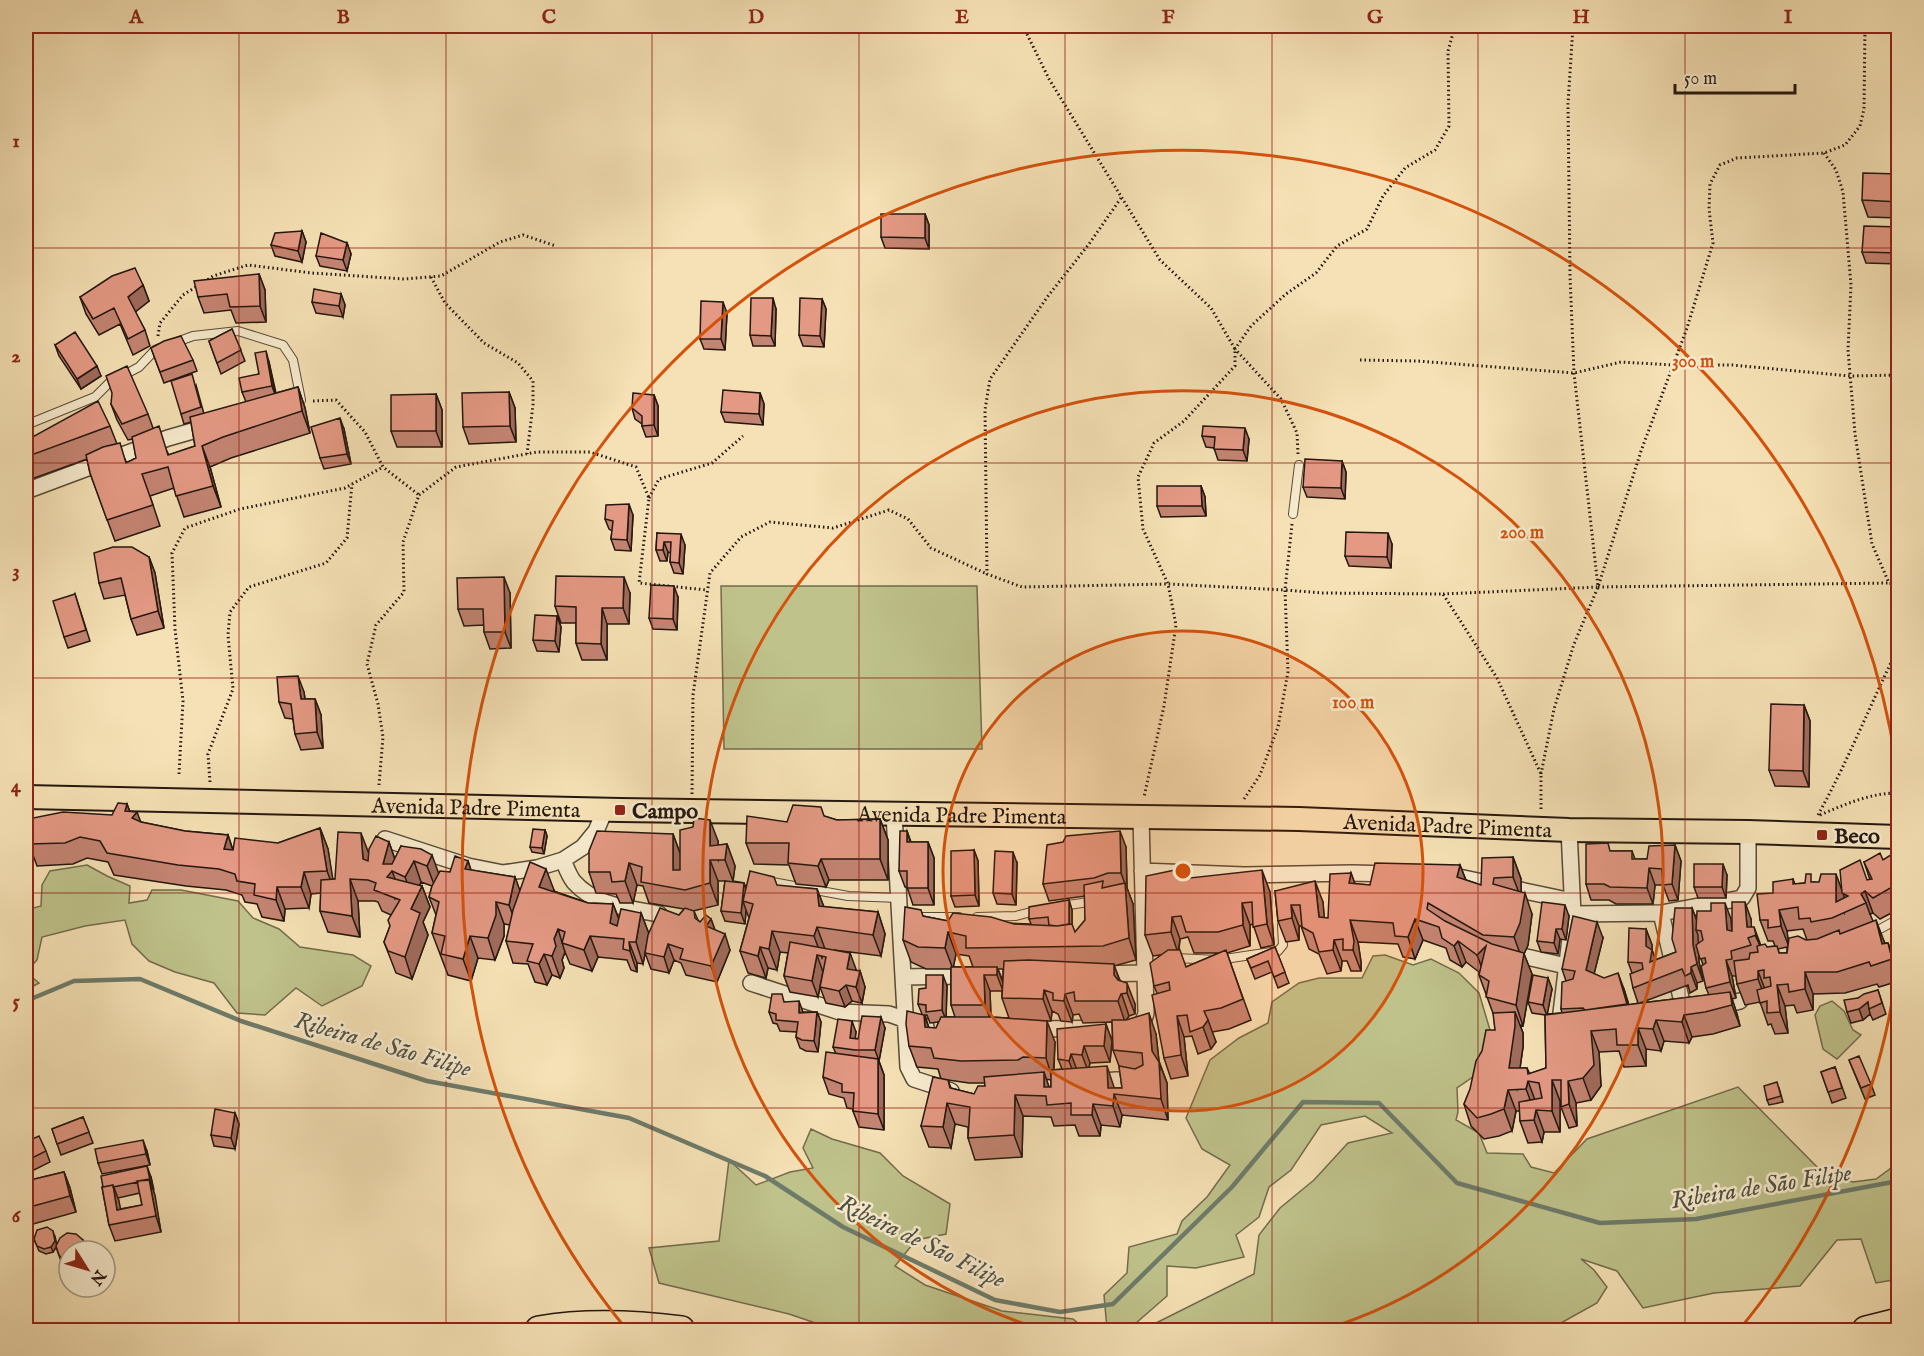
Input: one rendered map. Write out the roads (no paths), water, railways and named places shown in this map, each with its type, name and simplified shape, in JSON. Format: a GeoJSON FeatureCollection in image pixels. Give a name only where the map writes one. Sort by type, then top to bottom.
{"type":"FeatureCollection","features":[{"type":"Feature","properties":{"kind":"highway"},"geometry":{"type":"LineString","coordinates":[[1866,1330],[1899,1322]]}},
{"type":"Feature","properties":{"kind":"highway"},"geometry":{"type":"LineString","coordinates":[[538,1330],[613,1325],[681,1330]]}},
{"type":"Feature","properties":{"kind":"main road","name":"Avenida Padre Pimenta"},"geometry":{"type":"LineString","coordinates":[[26,797],[605,810],[1231,818],[1569,830],[1899,837]]}},
{"type":"Feature","properties":{"kind":"street"},"geometry":{"type":"LineString","coordinates":[[26,491],[168,438],[223,422]]}},
{"type":"Feature","properties":{"kind":"street"},"geometry":{"type":"LineString","coordinates":[[385,839],[468,866],[503,873],[563,861],[584,847],[596,831],[605,810]]}},
{"type":"Feature","properties":{"kind":"street"},"geometry":{"type":"LineString","coordinates":[[894,814],[908,1067],[914,1078],[952,1092],[969,1094]]}},
{"type":"Feature","properties":{"kind":"street"},"geometry":{"type":"LineString","coordinates":[[1016,1029],[1132,1028],[1138,1027],[1145,1020],[1149,967],[1137,893],[1142,871],[1141,817]]}},
{"type":"Feature","properties":{"kind":"street"},"geometry":{"type":"LineString","coordinates":[[1569,830],[1573,907],[1560,1021],[1564,1027],[1587,1024]]}},
{"type":"Feature","properties":{"kind":"street"},"geometry":{"type":"LineString","coordinates":[[1432,875],[1454,876],[1573,907],[1661,913],[1742,898],[1748,888],[1748,832]]}},
{"type":"Feature","properties":{"kind":"street"},"geometry":{"type":"LineString","coordinates":[[563,861],[573,881],[590,896],[613,905],[659,914]]}},
{"type":"Feature","properties":{"kind":"street"},"geometry":{"type":"LineString","coordinates":[[1142,871],[1244,875],[1281,880],[1352,873],[1409,875]]}},
{"type":"Feature","properties":{"kind":"street"},"geometry":{"type":"LineString","coordinates":[[1653,1016],[1676,1013],[1681,1008],[1682,1002],[1661,913]]}},
{"type":"Feature","properties":{"kind":"street"},"geometry":{"type":"LineString","coordinates":[[1490,951],[1512,953],[1566,966]]}},
{"type":"Feature","properties":{"kind":"street"},"geometry":{"type":"LineString","coordinates":[[1087,974],[1149,967]]}},
{"type":"Feature","properties":{"kind":"street"},"geometry":{"type":"LineString","coordinates":[[903,977],[1041,975]]}},
{"type":"Feature","properties":{"kind":"street"},"geometry":{"type":"LineString","coordinates":[[751,983],[840,1012],[889,1014],[935,1030],[946,1030]]}},
{"type":"Feature","properties":{"kind":"street"},"geometry":{"type":"LineString","coordinates":[[1681,1008],[1710,1008],[1740,1001]]}},
{"type":"Feature","properties":{"kind":"street"},"geometry":{"type":"LineString","coordinates":[[1013,1090],[1116,1080],[1144,1081]]}},
{"type":"Feature","properties":{"kind":"lane"},"geometry":{"type":"LineString","coordinates":[[26,425],[95,397],[109,383],[139,367],[155,350],[193,336],[238,331],[283,345],[293,360],[301,402]]}},
{"type":"Feature","properties":{"kind":"lane"},"geometry":{"type":"LineString","coordinates":[[1293,514],[1299,465]]}},
{"type":"Feature","properties":{"kind":"lane"},"geometry":{"type":"LineString","coordinates":[[760,880],[848,896],[899,898]]}},
{"type":"Feature","properties":{"kind":"lane"},"geometry":{"type":"LineString","coordinates":[[1057,907],[1100,900]]}},
{"type":"Feature","properties":{"kind":"lane"},"geometry":{"type":"LineString","coordinates":[[900,917],[1016,916],[1046,909]]}},
{"type":"Feature","properties":{"kind":"lane"},"geometry":{"type":"LineString","coordinates":[[1016,916],[1017,926]]}},
{"type":"Feature","properties":{"kind":"lane"},"geometry":{"type":"LineString","coordinates":[[1859,939],[1899,919]]}},
{"type":"Feature","properties":{"kind":"lane"},"geometry":{"type":"LineString","coordinates":[[1167,960],[1179,958],[1218,960],[1278,951],[1283,945],[1282,921]]}},
{"type":"Feature","properties":{"kind":"waterway","name":"Ribeira de São Filipe"},"geometry":{"type":"LineString","coordinates":[[26,1001],[74,981],[140,979],[241,1021],[427,1081],[629,1118],[765,1176],[843,1227],[995,1300],[1060,1312],[1113,1304],[1232,1187],[1303,1102],[1379,1103],[1457,1183],[1600,1223],[1696,1219],[1898,1181]]}},
{"type":"Feature","properties":{"kind":"place","name":"Campo"},"geometry":{"type":"Point","coordinates":[620,810]}},
{"type":"Feature","properties":{"kind":"place","name":"Beco"},"geometry":{"type":"Point","coordinates":[1822,835]}}]}
